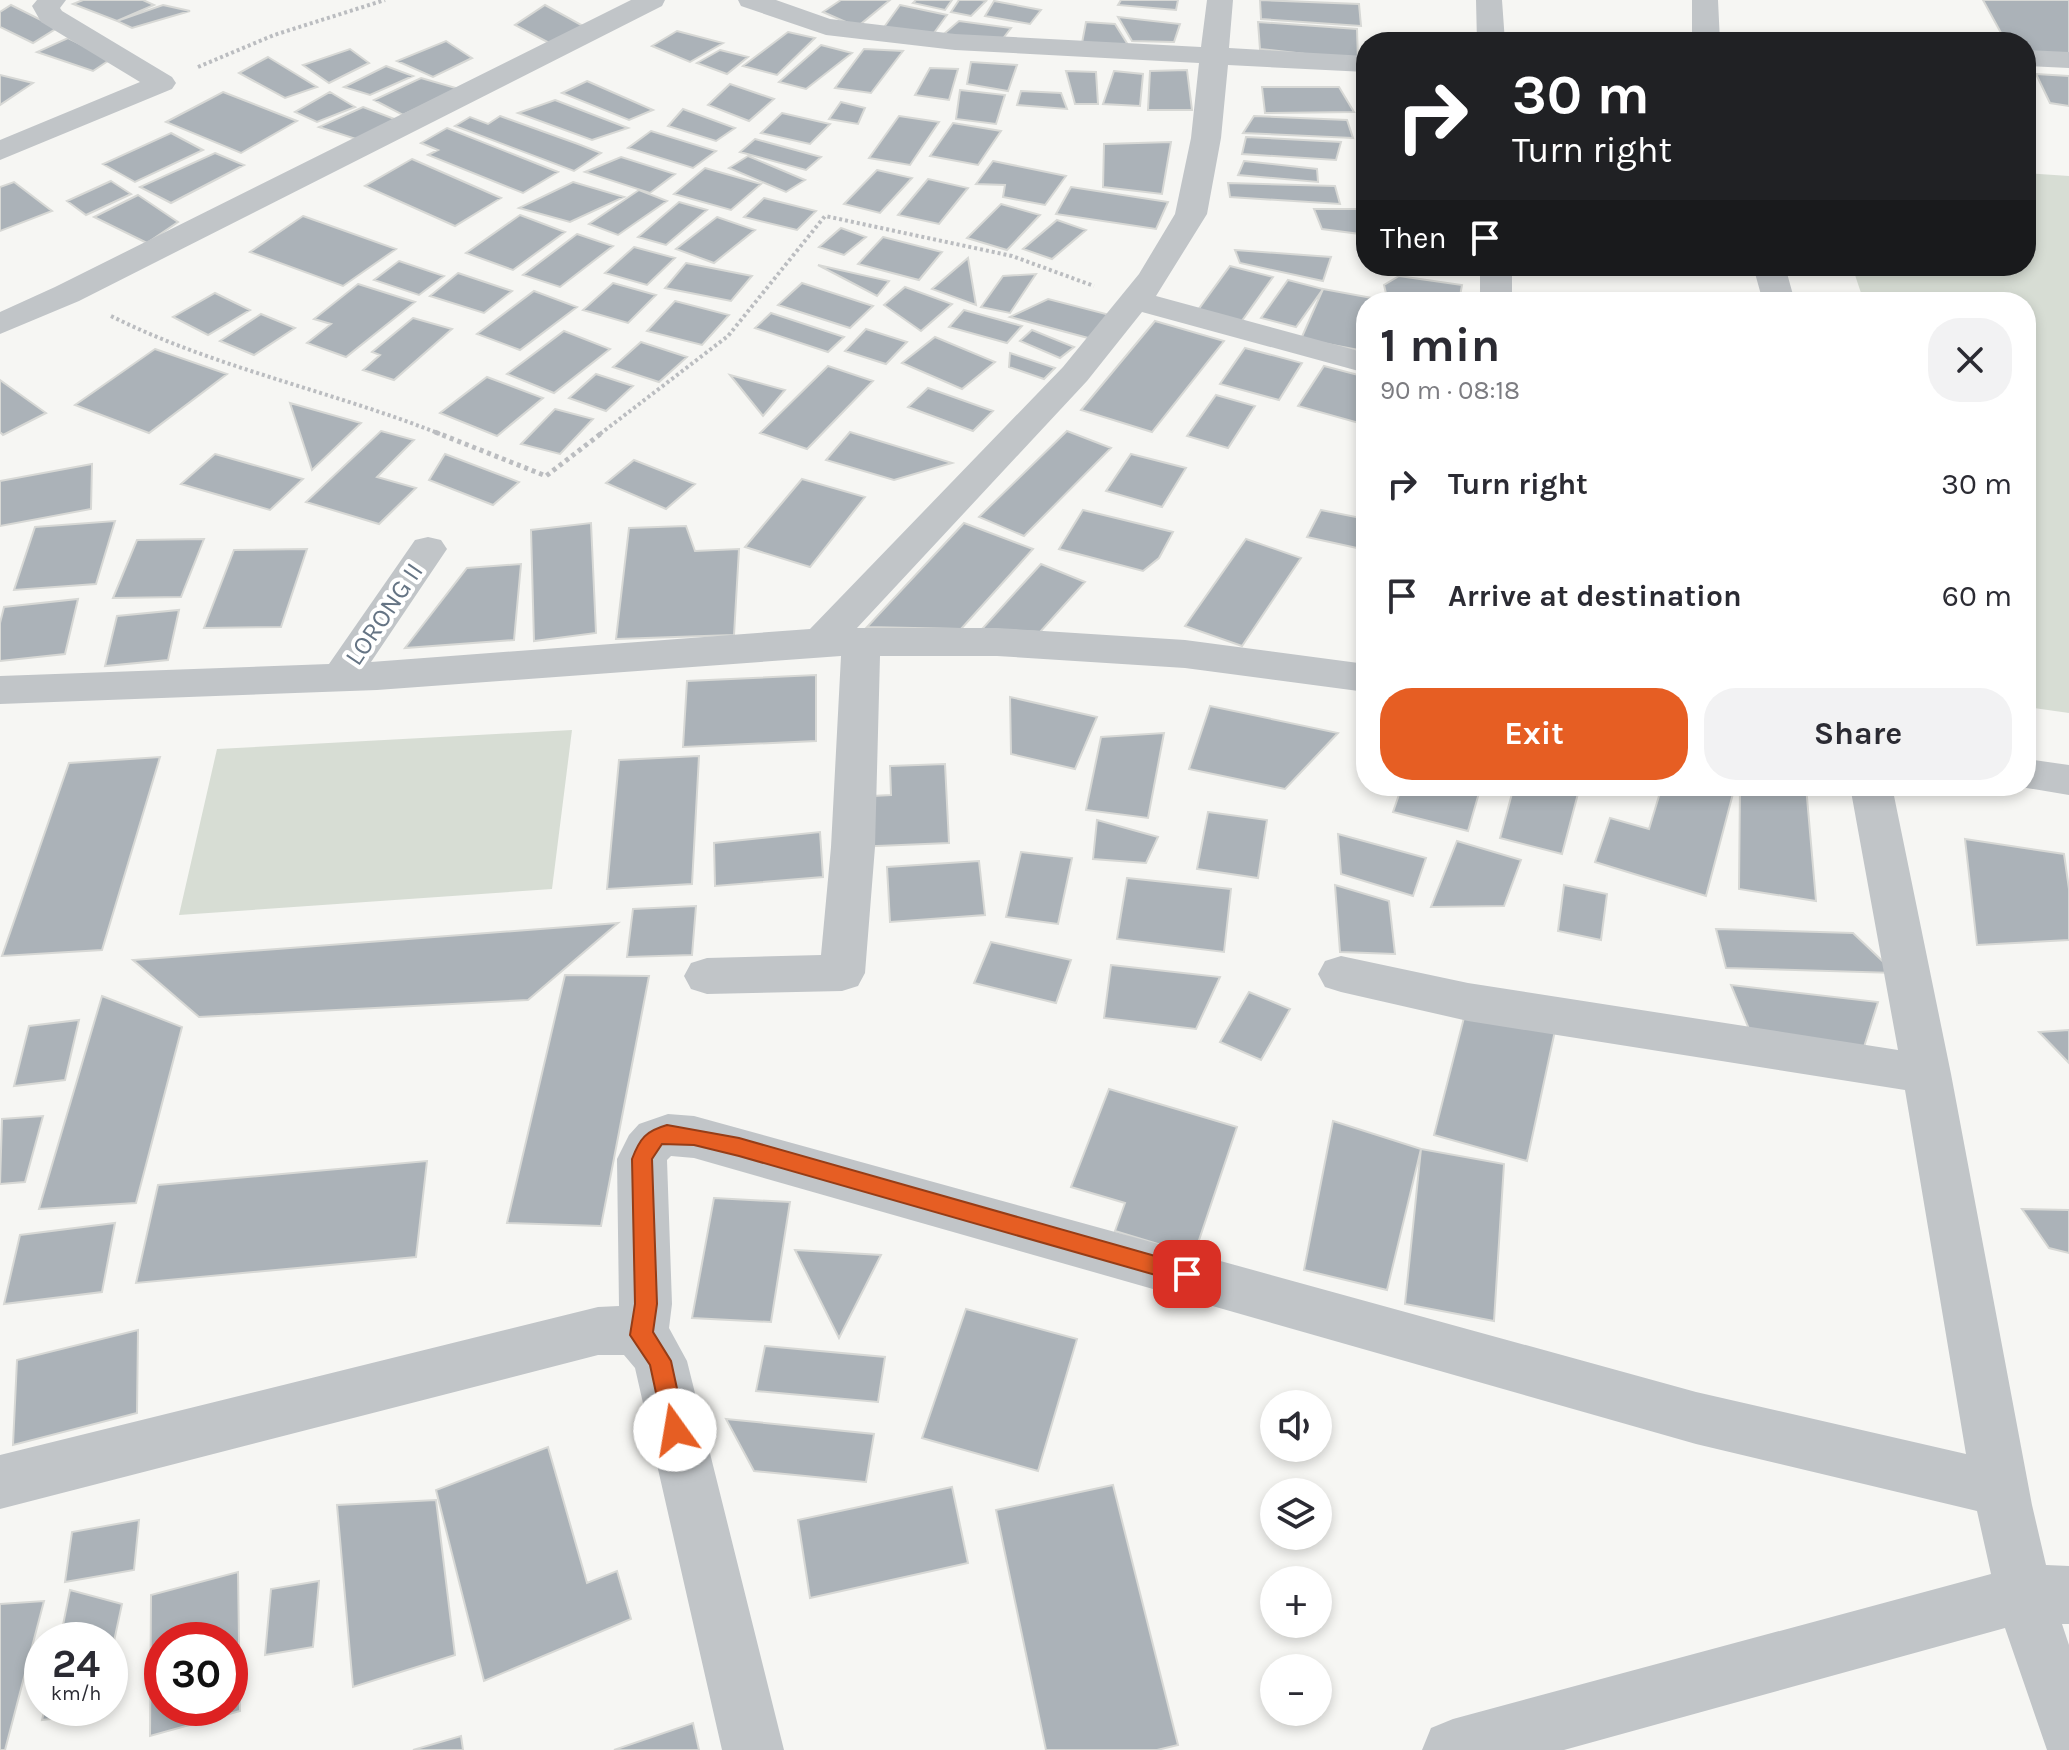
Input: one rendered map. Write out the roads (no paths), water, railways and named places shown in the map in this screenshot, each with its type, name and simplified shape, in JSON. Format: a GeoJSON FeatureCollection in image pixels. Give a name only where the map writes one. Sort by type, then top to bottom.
{"type":"FeatureCollection","features":[{"type":"Feature","properties":{"kind":"street"},"geometry":{"type":"LineString","coordinates":[[0,151],[162,83],[51,16],[46,6],[53,0]]}},
{"type":"Feature","properties":{"kind":"street"},"geometry":{"type":"LineString","coordinates":[[0,324],[67,294],[652,0]]}},
{"type":"Feature","properties":{"kind":"street"},"geometry":{"type":"LineString","coordinates":[[751,0],[845,31],[969,43],[1356,63]]}},
{"type":"Feature","properties":{"kind":"street"},"geometry":{"type":"LineString","coordinates":[[707,976],[842,973],[853,847],[841,642],[1075,374],[1153,278],[1191,214],[1206,138],[1220,0]]}},
{"type":"Feature","properties":{"kind":"street"},"geometry":{"type":"LineString","coordinates":[[1489,0],[1491,32]]}},
{"type":"Feature","properties":{"kind":"street"},"geometry":{"type":"LineString","coordinates":[[1705,0],[1706,32]]}},
{"type":"Feature","properties":{"kind":"street"},"geometry":{"type":"LineString","coordinates":[[2036,58],[2069,60]]}},
{"type":"Feature","properties":{"kind":"street"},"geometry":{"type":"LineString","coordinates":[[1134,300],[1356,360]]}},
{"type":"Feature","properties":{"kind":"street","name":"LORONG II"},"geometry":{"type":"LineString","coordinates":[[340,678],[428,549]]}},
{"type":"Feature","properties":{"kind":"street"},"geometry":{"type":"LineString","coordinates":[[0,690],[340,678],[841,642],[997,642],[1185,654],[1356,677]]}},
{"type":"Feature","properties":{"kind":"street"},"geometry":{"type":"LineString","coordinates":[[2036,775],[2069,780]]}},
{"type":"Feature","properties":{"kind":"street"},"geometry":{"type":"LineString","coordinates":[[1873,796],[1927,1074],[2000,1489],[2046,1594],[2069,1731]]}},
{"type":"Feature","properties":{"kind":"street"},"geometry":{"type":"LineString","coordinates":[[1341,974],[1468,1002],[1927,1074]]}},
{"type":"Feature","properties":{"kind":"street"},"geometry":{"type":"LineString","coordinates":[[641,1335],[646,1304],[642,1159],[648,1144],[656,1137],[667,1134],[694,1137],[1696,1418],[2000,1489]]}},
{"type":"Feature","properties":{"kind":"street"},"geometry":{"type":"LineString","coordinates":[[0,1482],[598,1331],[626,1329],[641,1335],[660,1361],[753,1750]]}},
{"type":"Feature","properties":{"kind":"street"},"geometry":{"type":"LineString","coordinates":[[1453,1750],[2046,1594]]}}]}
